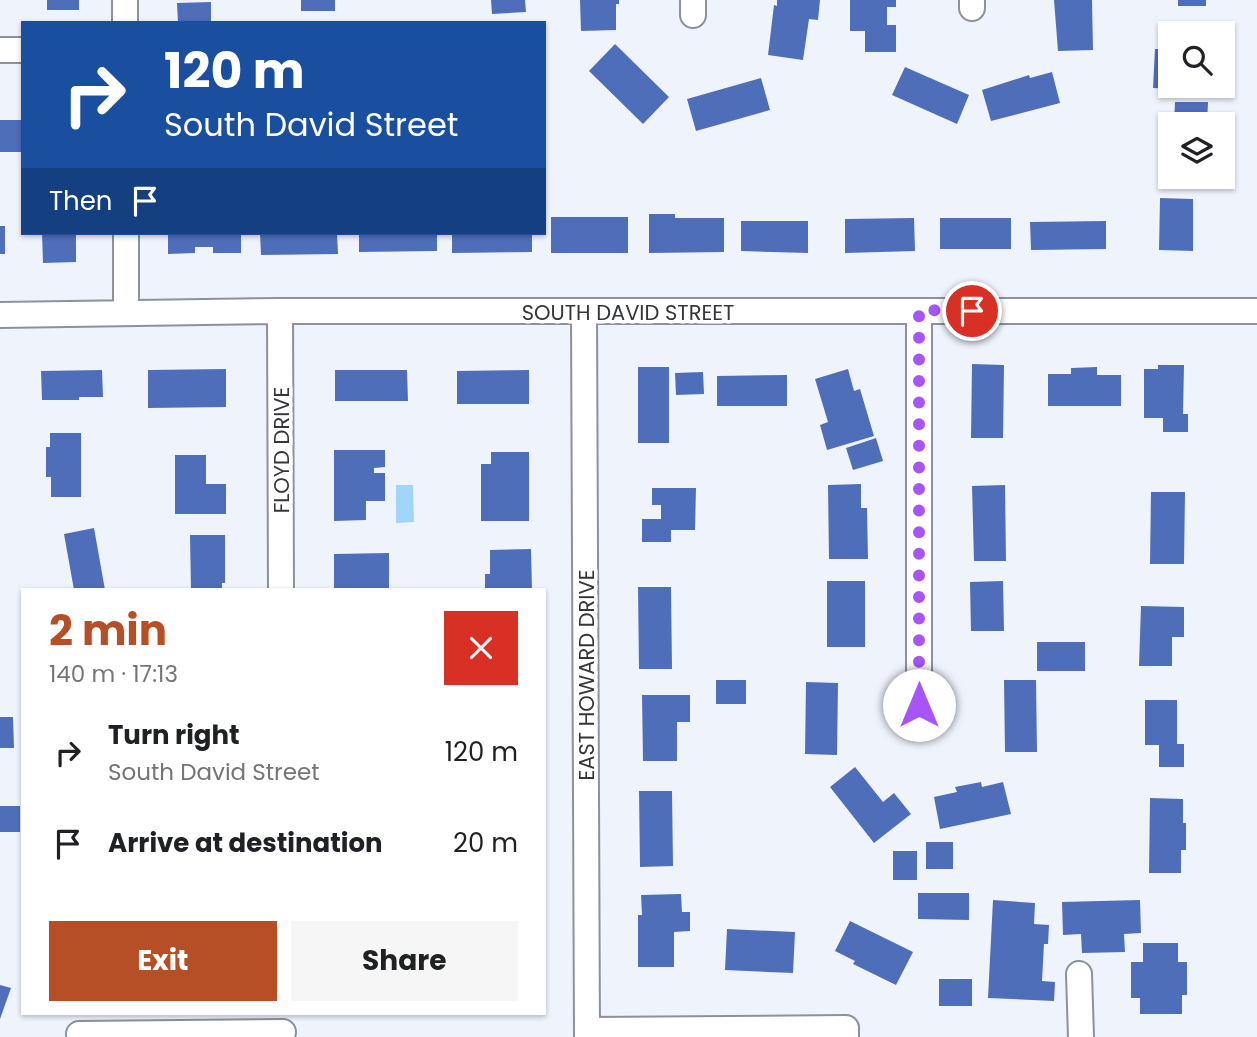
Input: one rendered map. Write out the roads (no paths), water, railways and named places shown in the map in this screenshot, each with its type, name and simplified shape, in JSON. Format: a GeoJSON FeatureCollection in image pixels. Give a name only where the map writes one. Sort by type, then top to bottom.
{"type":"FeatureCollection","features":[{"type":"Feature","properties":{"kind":"street"},"geometry":{"type":"LineString","coordinates":[[125,0],[125,21]]}},
{"type":"Feature","properties":{"kind":"street"},"geometry":{"type":"LineString","coordinates":[[0,50],[21,50]]}},
{"type":"Feature","properties":{"kind":"street"},"geometry":{"type":"LineString","coordinates":[[125,235],[126,312]]}},
{"type":"Feature","properties":{"kind":"street"},"geometry":{"type":"LineString","coordinates":[[919,310],[919,705]]}},
{"type":"Feature","properties":{"kind":"street","name":"SOUTH DAVID STREET"},"geometry":{"type":"LineString","coordinates":[[0,316],[280,311],[1257,311]]}},
{"type":"Feature","properties":{"kind":"street","name":"FLOYD DRIVE"},"geometry":{"type":"LineString","coordinates":[[280,311],[282,588]]}},
{"type":"Feature","properties":{"kind":"street","name":"EAST HOWARD DRIVE"},"geometry":{"type":"LineString","coordinates":[[584,312],[588,1033]]}},
{"type":"Feature","properties":{"kind":"street"},"geometry":{"type":"LineString","coordinates":[[1079,974],[1081,1037]]}},
{"type":"Feature","properties":{"kind":"street"},"geometry":{"type":"LineString","coordinates":[[79,1034],[283,1027]]}},
{"type":"Feature","properties":{"kind":"street"},"geometry":{"type":"LineString","coordinates":[[588,1033],[846,1033]]}},
{"type":"Feature","properties":{"kind":"water"},"geometry":{"type":"Polygon","coordinates":[[[396,485],[413,485],[414,522],[396,523],[396,485]]]}}]}
